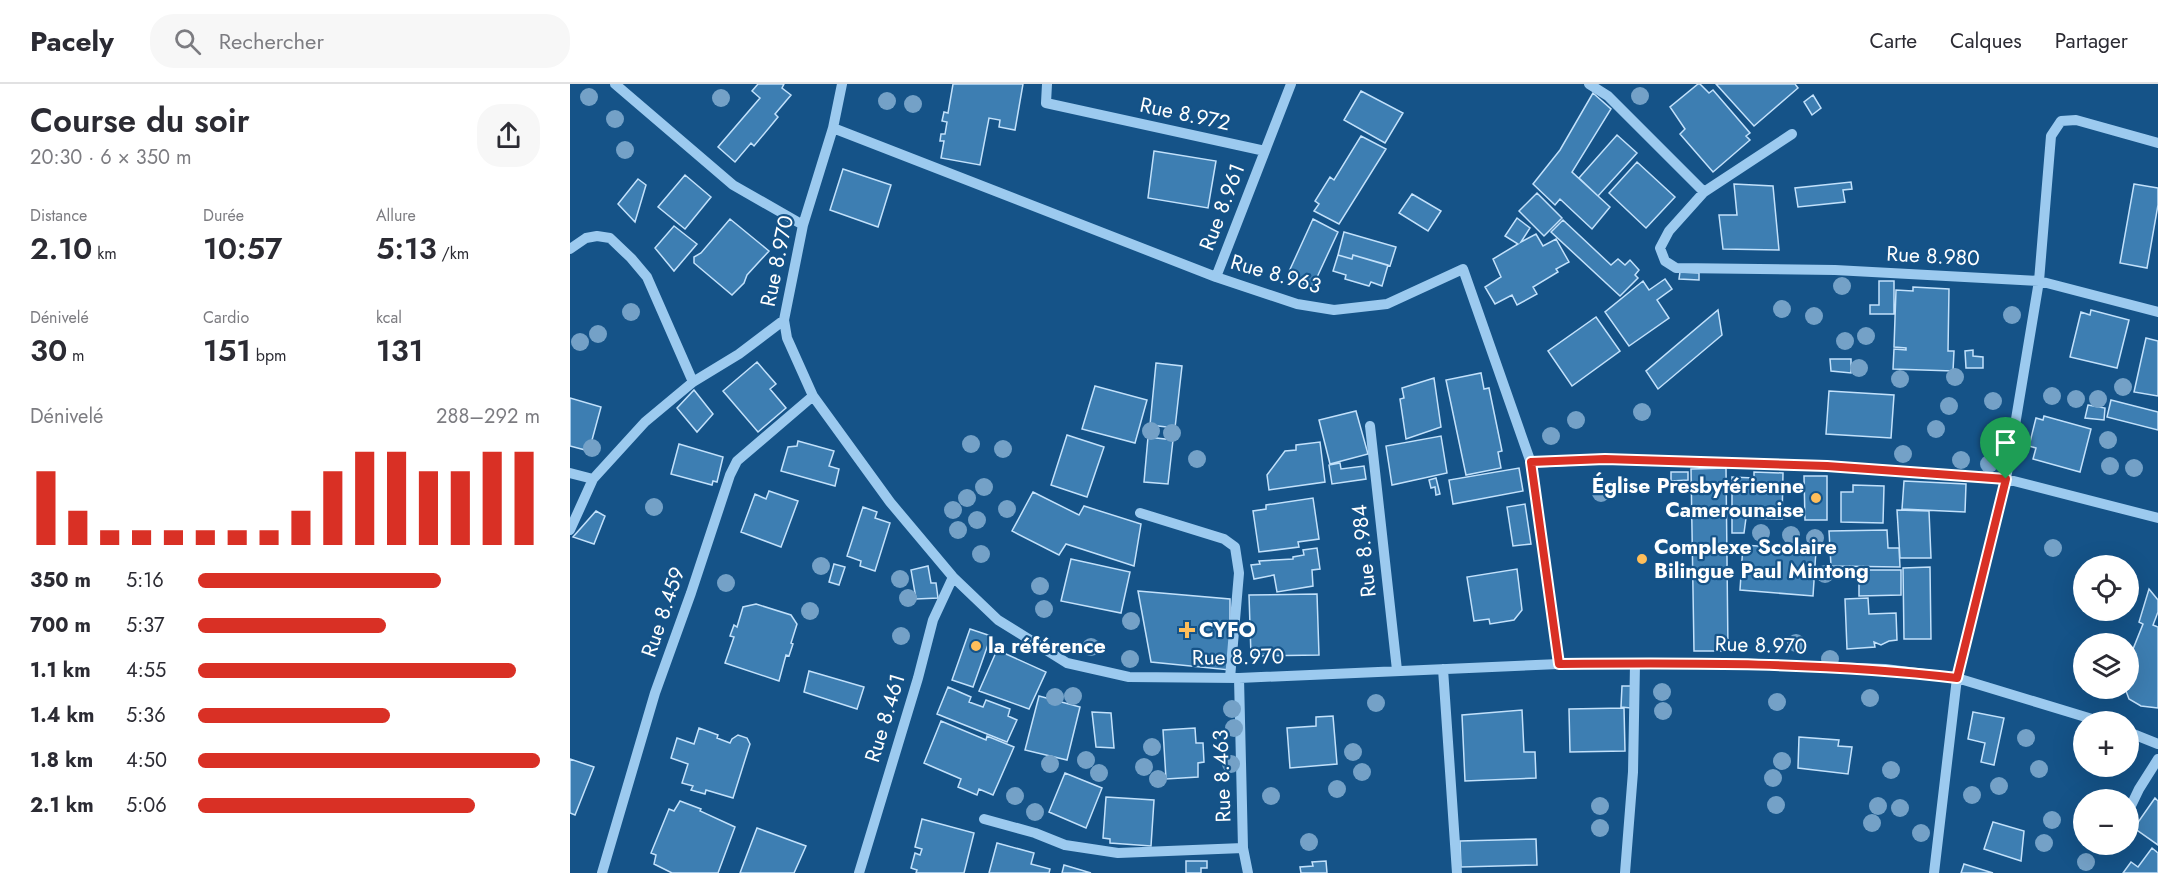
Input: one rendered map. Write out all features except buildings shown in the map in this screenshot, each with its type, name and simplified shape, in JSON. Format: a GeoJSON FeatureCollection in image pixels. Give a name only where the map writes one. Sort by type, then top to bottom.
{"type":"FeatureCollection","features":[{"type":"Feature","properties":{"kind":"street"},"geometry":{"type":"LineString","coordinates":[[615,84],[733,185],[803,225]]}},
{"type":"Feature","properties":{"kind":"street","name":"Rue 8.970"},"geometry":{"type":"LineString","coordinates":[[842,84],[833,128],[803,225],[784,320],[787,338],[813,396],[890,502],[953,577],[998,620],[1067,663],[1129,677],[1234,678],[1559,664],[1711,663],[1885,669],[1957,678],[2073,713]]}},
{"type":"Feature","properties":{"kind":"street","name":"Rue 8.972"},"geometry":{"type":"LineString","coordinates":[[1047,84],[1046,103],[1265,151]]}},
{"type":"Feature","properties":{"kind":"street","name":"Rue 8.961"},"geometry":{"type":"LineString","coordinates":[[1216,277],[1291,84]]}},
{"type":"Feature","properties":{"kind":"street"},"geometry":{"type":"LineString","coordinates":[[1589,84],[1608,96],[1704,192],[1792,134]]}},
{"type":"Feature","properties":{"kind":"street"},"geometry":{"type":"LineString","coordinates":[[1934,873],[1957,678],[2006,479],[2039,281],[2051,136],[2061,121],[2076,120],[2158,142]]}},
{"type":"Feature","properties":{"kind":"street","name":"Rue 8.963"},"geometry":{"type":"LineString","coordinates":[[833,128],[1216,277],[1297,304],[1334,310],[1387,304],[1463,269],[1531,462],[1559,664]]}},
{"type":"Feature","properties":{"kind":"street","name":"Rue 8.980"},"geometry":{"type":"LineString","coordinates":[[1704,192],[1670,231],[1660,248],[1665,261],[1676,268],[1835,270],[2039,281]]}},
{"type":"Feature","properties":{"kind":"street"},"geometry":{"type":"LineString","coordinates":[[570,249],[586,238],[597,236],[610,238],[631,258],[647,277],[693,382]]}},
{"type":"Feature","properties":{"kind":"street"},"geometry":{"type":"LineString","coordinates":[[2039,281],[2158,312]]}},
{"type":"Feature","properties":{"kind":"street"},"geometry":{"type":"LineString","coordinates":[[570,530],[593,479],[645,422],[693,382],[739,354],[784,320]]}},
{"type":"Feature","properties":{"kind":"street","name":"Rue 8.459"},"geometry":{"type":"LineString","coordinates":[[602,873],[655,693],[730,475],[737,461],[813,396]]}},
{"type":"Feature","properties":{"kind":"street","name":"Rue 8.984"},"geometry":{"type":"LineString","coordinates":[[1370,426],[1397,670]]}},
{"type":"Feature","properties":{"kind":"street"},"geometry":{"type":"LineString","coordinates":[[1531,462],[1605,459],[1815,465],[2006,479],[2158,518]]}},
{"type":"Feature","properties":{"kind":"street"},"geometry":{"type":"LineString","coordinates":[[570,472],[593,479]]}},
{"type":"Feature","properties":{"kind":"street","name":"Rue 8.463"},"geometry":{"type":"LineString","coordinates":[[1140,513],[1224,539],[1235,547],[1239,573],[1234,678],[1244,848],[1248,873]]}},
{"type":"Feature","properties":{"kind":"street","name":"Rue 8.461"},"geometry":{"type":"LineString","coordinates":[[859,873],[918,678],[933,620],[953,577]]}},
{"type":"Feature","properties":{"kind":"street"},"geometry":{"type":"LineString","coordinates":[[1625,873],[1633,772],[1635,664]]}},
{"type":"Feature","properties":{"kind":"street"},"geometry":{"type":"LineString","coordinates":[[1443,669],[1457,873]]}},
{"type":"Feature","properties":{"kind":"street"},"geometry":{"type":"LineString","coordinates":[[2139,736],[2158,744]]}},
{"type":"Feature","properties":{"kind":"street"},"geometry":{"type":"LineString","coordinates":[[2139,789],[2158,759]]}},
{"type":"Feature","properties":{"kind":"street"},"geometry":{"type":"LineString","coordinates":[[984,819],[1035,833],[1065,845],[1118,853],[1244,848]]}},
{"type":"Feature","properties":{"kind":"place","name":"Église Presbytérienne Camerounaise"},"geometry":{"type":"Point","coordinates":[1816,498]}},
{"type":"Feature","properties":{"kind":"place","name":"Complexe Scolaire Bilingue Paul Mintong"},"geometry":{"type":"Point","coordinates":[1642,559]}},
{"type":"Feature","properties":{"kind":"place","name":"CYFO"},"geometry":{"type":"Point","coordinates":[1187,630]}},
{"type":"Feature","properties":{"kind":"place","name":"la référence"},"geometry":{"type":"Point","coordinates":[976,646]}},
{"type":"Feature","properties":{"kind":"route"},"geometry":{"type":"LineString","coordinates":[[1605,459],[1827,466],[2006,479],[1957,678],[1885,669],[1711,663],[1559,664],[1531,462],[1605,459]]}}]}
